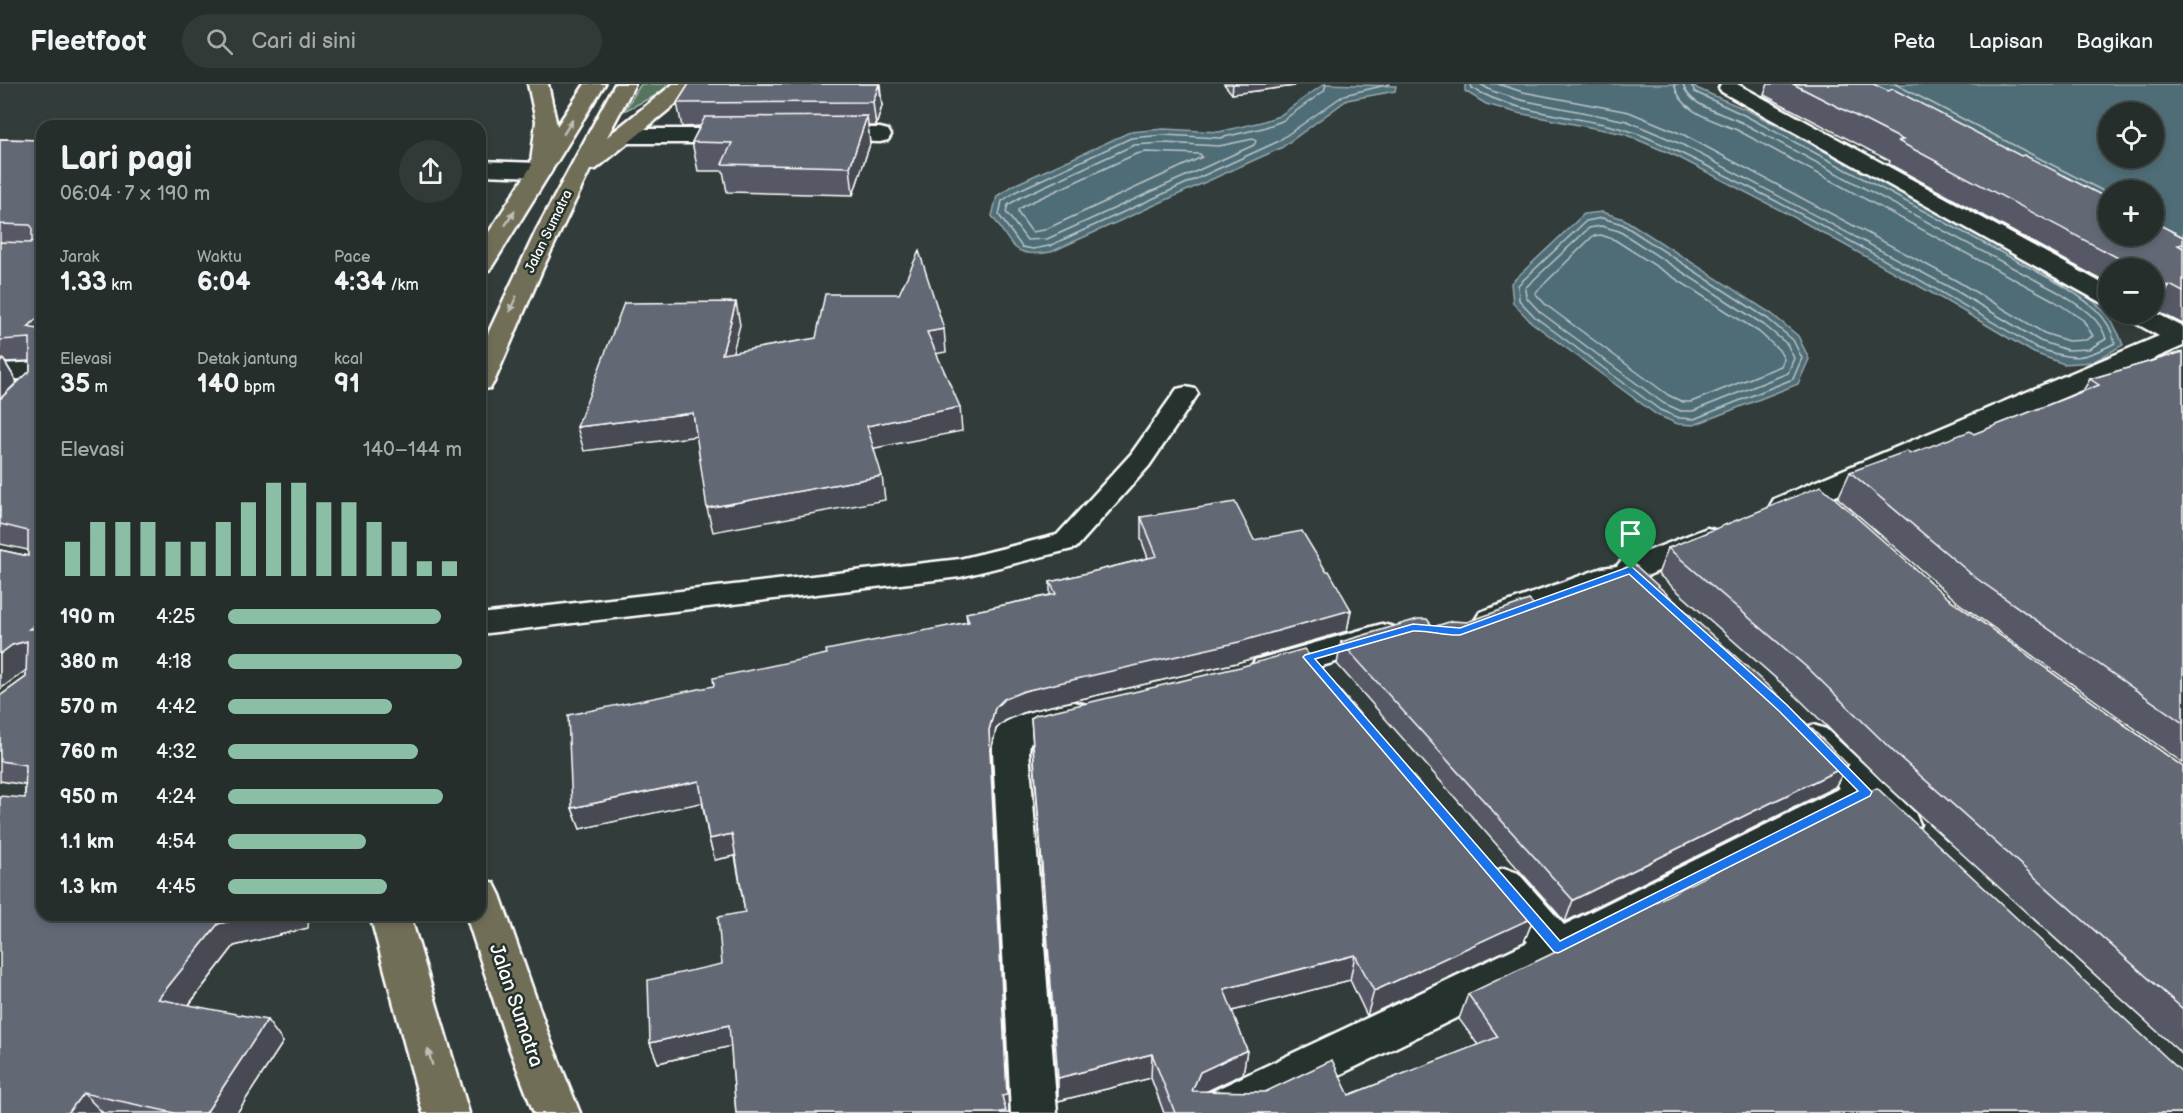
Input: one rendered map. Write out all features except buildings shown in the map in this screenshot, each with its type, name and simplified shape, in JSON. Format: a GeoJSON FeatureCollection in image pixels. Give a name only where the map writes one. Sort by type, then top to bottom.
{"type":"FeatureCollection","features":[{"type":"Feature","properties":{"kind":"highway"},"geometry":{"type":"LineString","coordinates":[[538,84],[547,121],[541,170]]}},
{"type":"Feature","properties":{"kind":"highway"},"geometry":{"type":"LineString","coordinates":[[486,256],[596,84]]}},
{"type":"Feature","properties":{"kind":"highway","name":"Jalan Sumatra"},"geometry":{"type":"LineString","coordinates":[[486,367],[511,307],[574,176],[625,84]]}},
{"type":"Feature","properties":{"kind":"highway"},"geometry":{"type":"LineString","coordinates":[[574,176],[682,87],[690,84]]}},
{"type":"Feature","properties":{"kind":"highway","name":"Jalan Sumatra"},"geometry":{"type":"LineString","coordinates":[[486,913],[528,1039],[557,1113]]}},
{"type":"Feature","properties":{"kind":"highway"},"geometry":{"type":"LineString","coordinates":[[392,921],[446,1113]]}},
{"type":"Feature","properties":{"kind":"street"},"geometry":{"type":"LineString","coordinates":[[1729,88],[2098,291]]}},
{"type":"Feature","properties":{"kind":"street"},"geometry":{"type":"LineString","coordinates":[[810,135],[880,135]]}},
{"type":"Feature","properties":{"kind":"street"},"geometry":{"type":"LineString","coordinates":[[622,136],[763,136]]}},
{"type":"Feature","properties":{"kind":"street"},"geometry":{"type":"LineString","coordinates":[[486,168],[541,170]]}},
{"type":"Feature","properties":{"kind":"street"},"geometry":{"type":"LineString","coordinates":[[2158,324],[2182,337]]}},
{"type":"Feature","properties":{"kind":"street"},"geometry":{"type":"LineString","coordinates":[[1760,517],[2182,337]]}},
{"type":"Feature","properties":{"kind":"street"},"geometry":{"type":"LineString","coordinates":[[0,372],[36,370]]}},
{"type":"Feature","properties":{"kind":"street"},"geometry":{"type":"LineString","coordinates":[[17,400],[36,383]]}},
{"type":"Feature","properties":{"kind":"street"},"geometry":{"type":"LineString","coordinates":[[1813,495],[1840,519]]}},
{"type":"Feature","properties":{"kind":"street"},"geometry":{"type":"LineString","coordinates":[[1460,631],[1643,581],[1727,530]]}},
{"type":"Feature","properties":{"kind":"street"},"geometry":{"type":"LineString","coordinates":[[1237,678],[1319,671],[1413,627]]}},
{"type":"Feature","properties":{"kind":"street"},"geometry":{"type":"LineString","coordinates":[[1034,1113],[1011,751],[1012,736],[1026,728],[1110,707]]}},
{"type":"Feature","properties":{"kind":"street"},"geometry":{"type":"LineString","coordinates":[[1791,716],[1866,792],[1928,849]]}},
{"type":"Feature","properties":{"kind":"street"},"geometry":{"type":"LineString","coordinates":[[1214,1113],[1558,948],[1866,792]]}},
{"type":"Feature","properties":{"kind":"street"},"geometry":{"type":"LineString","coordinates":[[1482,859],[1558,948]]}},
{"type":"Feature","properties":{"kind":"lane"},"geometry":{"type":"LineString","coordinates":[[486,623],[960,568],[1066,542],[1140,460],[1186,394]]}},
{"type":"Feature","properties":{"kind":"green space"},"geometry":{"type":"Polygon","coordinates":[[[641,84],[679,84],[624,111],[641,84]]]}},
{"type":"Feature","properties":{"kind":"water"},"geometry":{"type":"Polygon","coordinates":[[[1324,84],[1396,86],[1395,91],[1347,100],[1281,148],[1051,252],[1038,254],[1021,251],[1010,242],[992,216],[997,196],[1014,185],[1130,132],[1164,129],[1219,132],[1261,122],[1279,116],[1324,84]]]}},
{"type":"Feature","properties":{"kind":"water"},"geometry":{"type":"Polygon","coordinates":[[[1465,84],[1687,84],[1747,110],[2065,280],[2098,306],[2098,324],[2113,324],[2123,345],[2093,362],[2064,364],[2034,353],[1805,223],[1676,156],[1624,134],[1518,113],[1486,104],[1465,91],[1465,84]]]}},
{"type":"Feature","properties":{"kind":"water"},"geometry":{"type":"Polygon","coordinates":[[[1845,84],[2183,84],[2183,257],[2164,243],[2164,180],[2098,180],[2098,213],[1845,84]]]}},
{"type":"Feature","properties":{"kind":"water"},"geometry":{"type":"Polygon","coordinates":[[[1602,212],[1624,219],[1772,314],[1798,336],[1809,359],[1798,384],[1694,425],[1678,424],[1657,415],[1531,322],[1513,303],[1511,283],[1584,214],[1602,212]]]}},
{"type":"Feature","properties":{"kind":"route"},"geometry":{"type":"LineString","coordinates":[[1631,570],[1783,708],[1866,792],[1558,948],[1308,657],[1413,627],[1450,632],[1460,631],[1631,570]]}}]}
